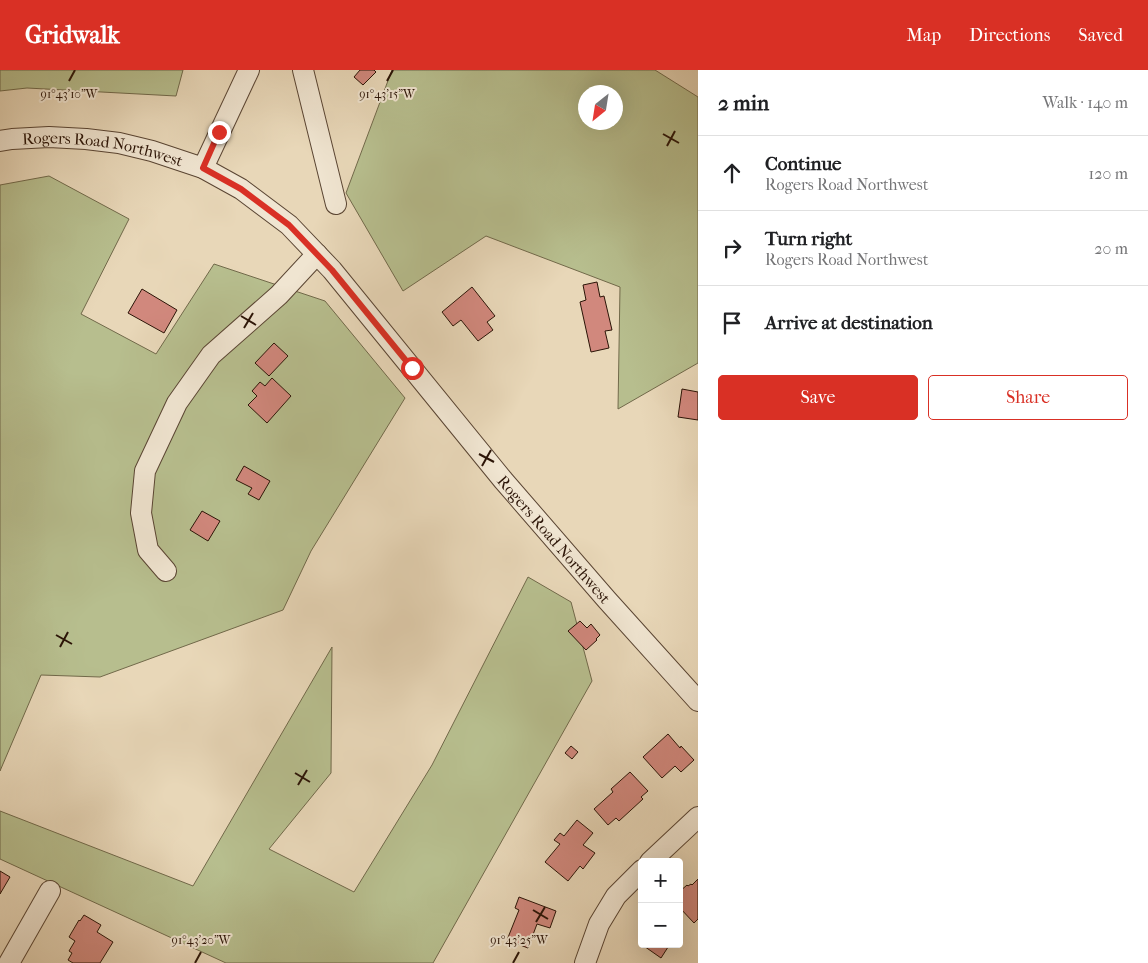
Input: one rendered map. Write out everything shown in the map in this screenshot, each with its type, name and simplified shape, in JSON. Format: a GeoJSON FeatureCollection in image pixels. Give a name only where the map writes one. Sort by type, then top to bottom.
{"type":"FeatureCollection","features":[{"type":"Feature","properties":{"kind":"street","name":"Rogers Road Northwest"},"geometry":{"type":"LineString","coordinates":[[203,168],[249,70]]}},
{"type":"Feature","properties":{"kind":"street"},"geometry":{"type":"LineString","coordinates":[[303,70],[336,204]]}},
{"type":"Feature","properties":{"kind":"street","name":"Rogers Road Northwest"},"geometry":{"type":"LineString","coordinates":[[0,141],[49,137],[86,139],[111,142],[152,151],[203,168],[241,189],[289,225],[332,270],[494,471],[698,701]]}},
{"type":"Feature","properties":{"kind":"street"},"geometry":{"type":"LineString","coordinates":[[166,571],[148,550],[141,513],[145,471],[177,403],[211,355],[279,295],[317,254]]}},
{"type":"Feature","properties":{"kind":"street"},"geometry":{"type":"LineString","coordinates":[[654,858],[698,817]]}},
{"type":"Feature","properties":{"kind":"street"},"geometry":{"type":"LineString","coordinates":[[585,963],[598,924],[616,896],[638,874]]}},
{"type":"Feature","properties":{"kind":"street"},"geometry":{"type":"LineString","coordinates":[[9,963],[50,891]]}},
{"type":"Feature","properties":{"kind":"green space"},"geometry":{"type":"Polygon","coordinates":[[[0,70],[183,70],[176,96],[27,88],[0,91],[0,70]]]}},
{"type":"Feature","properties":{"kind":"green space"},"geometry":{"type":"Polygon","coordinates":[[[392,70],[655,70],[698,97],[698,363],[618,409],[620,287],[486,236],[403,291],[346,193],[392,70]]]}},
{"type":"Feature","properties":{"kind":"green space"},"geometry":{"type":"Polygon","coordinates":[[[49,176],[129,219],[81,314],[156,354],[214,264],[325,301],[405,398],[311,551],[283,610],[100,677],[41,675],[0,771],[0,185],[49,176]]]}},
{"type":"Feature","properties":{"kind":"green space"},"geometry":{"type":"Polygon","coordinates":[[[528,577],[571,602],[592,681],[433,963],[226,963],[0,859],[0,811],[193,886],[332,647],[331,773],[269,849],[354,892],[432,765],[528,577]]]}},
{"type":"Feature","properties":{"kind":"building"},"geometry":{"type":"Polygon","coordinates":[[[360,70],[374,70],[376,72],[363,85],[354,77],[360,70]]]}},
{"type":"Feature","properties":{"kind":"building"},"geometry":{"type":"Polygon","coordinates":[[[597,282],[600,297],[604,296],[612,330],[605,331],[609,348],[591,352],[580,302],[586,300],[583,285],[597,282]]]}},
{"type":"Feature","properties":{"kind":"building"},"geometry":{"type":"Polygon","coordinates":[[[472,287],[495,316],[487,322],[493,330],[478,341],[461,320],[453,326],[442,312],[472,287]]]}},
{"type":"Feature","properties":{"kind":"building"},"geometry":{"type":"Polygon","coordinates":[[[142,289],[177,310],[164,333],[128,313],[142,289]]]}},
{"type":"Feature","properties":{"kind":"building"},"geometry":{"type":"Polygon","coordinates":[[[274,343],[288,356],[269,376],[255,363],[274,343]]]}},
{"type":"Feature","properties":{"kind":"building"},"geometry":{"type":"Polygon","coordinates":[[[272,378],[291,396],[267,423],[248,405],[257,396],[252,391],[260,382],[265,386],[272,378]]]}},
{"type":"Feature","properties":{"kind":"building"},"geometry":{"type":"Polygon","coordinates":[[[682,389],[698,392],[698,420],[678,417],[682,389]]]}},
{"type":"Feature","properties":{"kind":"building"},"geometry":{"type":"Polygon","coordinates":[[[244,466],[270,481],[259,500],[248,494],[252,488],[236,480],[244,466]]]}},
{"type":"Feature","properties":{"kind":"building"},"geometry":{"type":"Polygon","coordinates":[[[202,511],[220,521],[208,541],[190,530],[202,511]]]}},
{"type":"Feature","properties":{"kind":"building"},"geometry":{"type":"Polygon","coordinates":[[[580,621],[587,628],[591,624],[600,635],[586,650],[568,631],[580,621]]]}},
{"type":"Feature","properties":{"kind":"building"},"geometry":{"type":"Polygon","coordinates":[[[668,734],[694,760],[681,772],[675,766],[662,778],[643,757],[668,734]]]}},
{"type":"Feature","properties":{"kind":"building"},"geometry":{"type":"Polygon","coordinates":[[[571,746],[578,752],[572,759],[565,753],[571,746]]]}},
{"type":"Feature","properties":{"kind":"building"},"geometry":{"type":"Polygon","coordinates":[[[630,772],[648,791],[641,797],[643,799],[619,821],[616,818],[608,825],[594,809],[613,792],[611,789],[630,772]]]}},
{"type":"Feature","properties":{"kind":"building"},"geometry":{"type":"Polygon","coordinates":[[[577,820],[593,833],[583,845],[595,853],[583,869],[580,866],[568,881],[545,862],[560,844],[554,840],[560,833],[564,836],[577,820]]]}},
{"type":"Feature","properties":{"kind":"building"},"geometry":{"type":"Polygon","coordinates":[[[0,871],[10,877],[0,894],[0,871]]]}},
{"type":"Feature","properties":{"kind":"building"},"geometry":{"type":"Polygon","coordinates":[[[698,879],[698,919],[694,923],[683,911],[683,888],[687,885],[692,885],[698,879]]]}},
{"type":"Feature","properties":{"kind":"building"},"geometry":{"type":"Polygon","coordinates":[[[519,897],[556,911],[550,928],[537,924],[528,948],[507,940],[519,910],[515,908],[519,897]]]}},
{"type":"Feature","properties":{"kind":"building"},"geometry":{"type":"Polygon","coordinates":[[[84,915],[101,925],[97,932],[113,942],[100,963],[73,963],[68,960],[72,953],[69,951],[75,941],[69,937],[84,915]]]}},
{"type":"Feature","properties":{"kind":"building"},"geometry":{"type":"Polygon","coordinates":[[[647,948],[667,948],[661,958],[647,948]]]}},
{"type":"Feature","properties":{"kind":"route"},"geometry":{"type":"LineString","coordinates":[[219,132],[203,168],[241,189],[289,225],[332,270],[412,368]]}}]}
